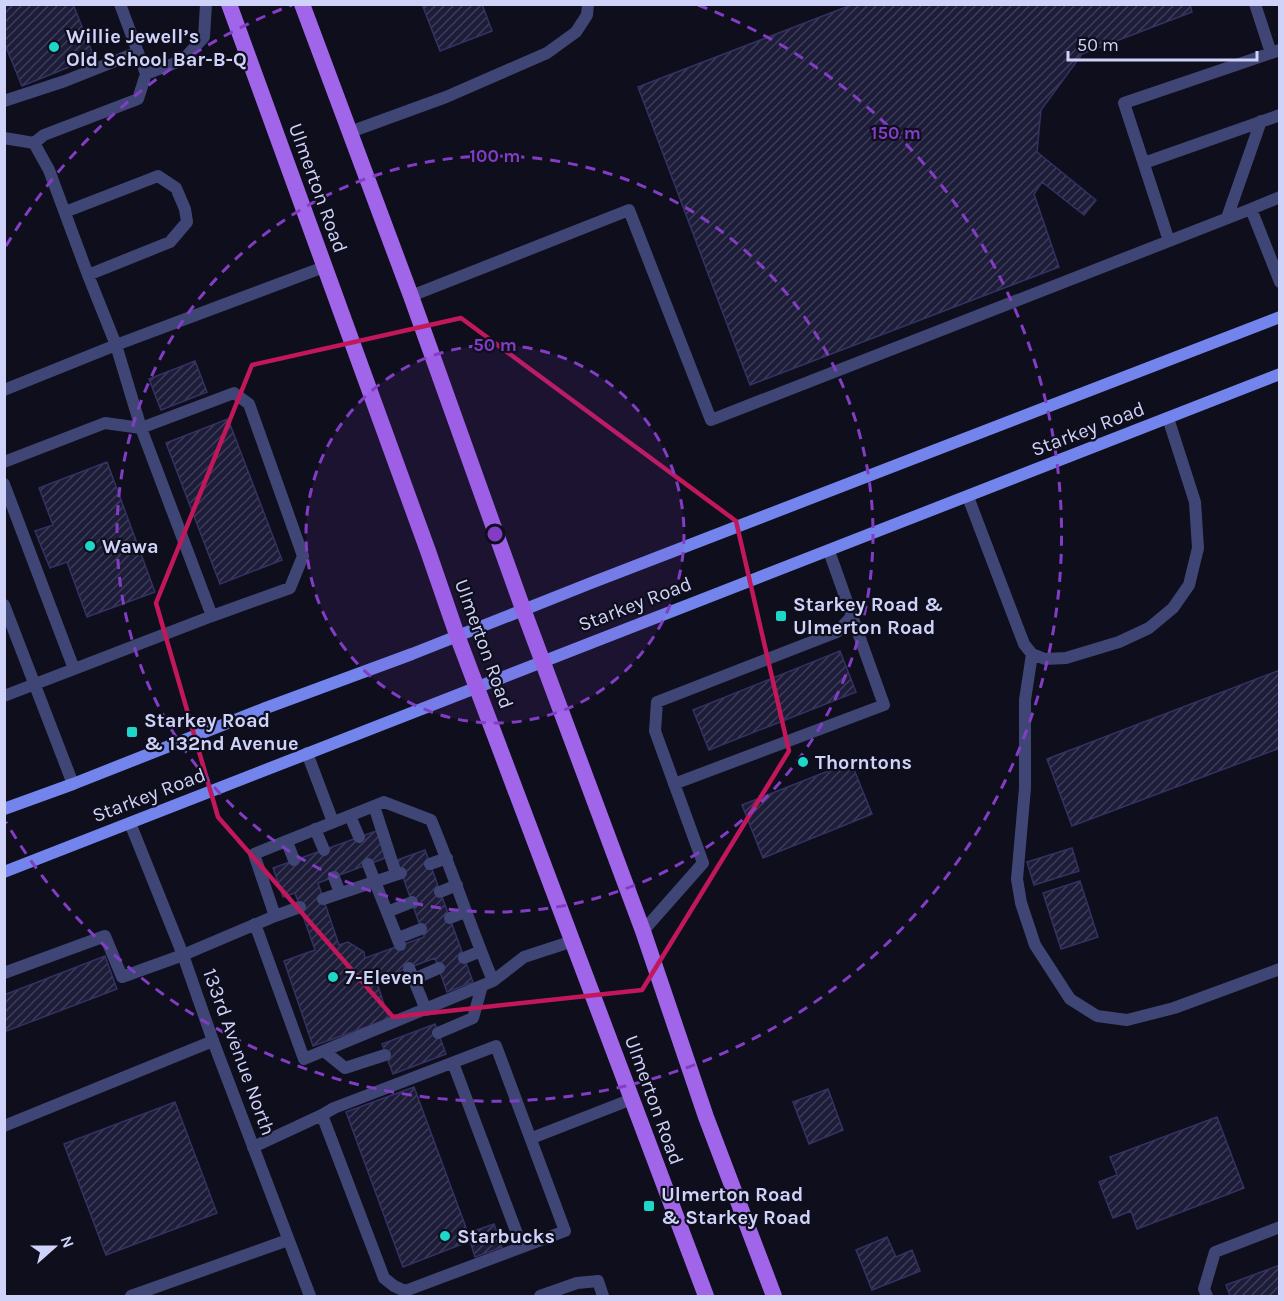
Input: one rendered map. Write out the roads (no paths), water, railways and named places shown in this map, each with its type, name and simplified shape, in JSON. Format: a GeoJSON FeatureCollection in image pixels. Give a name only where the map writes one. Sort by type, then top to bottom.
{"type":"FeatureCollection","features":[{"type":"Feature","properties":{"kind":"main road","name":"Ulmerton Road"},"geometry":{"type":"LineString","coordinates":[[229,4],[457,635],[706,1296]]}},
{"type":"Feature","properties":{"kind":"main road"},"geometry":{"type":"LineString","coordinates":[[302,4],[643,932],[706,1117],[774,1296]]}},
{"type":"Feature","properties":{"kind":"main road","name":"Starkey Road"},"geometry":{"type":"LineString","coordinates":[[4,809],[1280,317]]}},
{"type":"Feature","properties":{"kind":"main road","name":"Starkey Road"},"geometry":{"type":"LineString","coordinates":[[4,872],[1280,374]]}},
{"type":"Feature","properties":{"kind":"street"},"geometry":{"type":"LineString","coordinates":[[4,138],[34,143],[44,135],[138,99],[146,74],[120,4]]}},
{"type":"Feature","properties":{"kind":"street"},"geometry":{"type":"LineString","coordinates":[[146,74],[183,60],[204,37],[206,4]]}},
{"type":"Feature","properties":{"kind":"street"},"geometry":{"type":"LineString","coordinates":[[350,132],[446,97],[547,53],[576,33],[587,15],[588,4]]}},
{"type":"Feature","properties":{"kind":"street"},"geometry":{"type":"LineString","coordinates":[[1169,241],[1124,103],[1275,52],[1254,4]]}},
{"type":"Feature","properties":{"kind":"street"},"geometry":{"type":"LineString","coordinates":[[4,101],[65,81],[138,52]]}},
{"type":"Feature","properties":{"kind":"street"},"geometry":{"type":"LineString","coordinates":[[1144,163],[1280,115]]}},
{"type":"Feature","properties":{"kind":"street"},"geometry":{"type":"LineString","coordinates":[[1227,218],[1261,121]]}},
{"type":"Feature","properties":{"kind":"street"},"geometry":{"type":"LineString","coordinates":[[34,143],[49,170],[116,345],[141,428],[212,616]]}},
{"type":"Feature","properties":{"kind":"street"},"geometry":{"type":"LineString","coordinates":[[65,212],[158,176],[176,188],[185,209],[187,222],[170,242],[88,275]]}},
{"type":"Feature","properties":{"kind":"street"},"geometry":{"type":"LineString","coordinates":[[411,296],[629,210],[711,420],[1251,209],[1277,198],[1280,186]]}},
{"type":"Feature","properties":{"kind":"street"},"geometry":{"type":"LineString","coordinates":[[1251,209],[1280,282]]}},
{"type":"Feature","properties":{"kind":"street"},"geometry":{"type":"LineString","coordinates":[[4,390],[116,345],[324,267]]}},
{"type":"Feature","properties":{"kind":"street"},"geometry":{"type":"LineString","coordinates":[[4,462],[105,423],[141,428],[234,393],[249,404],[303,556],[290,588],[4,696]]}},
{"type":"Feature","properties":{"kind":"street"},"geometry":{"type":"LineString","coordinates":[[968,497],[1024,645],[1032,654],[1045,659],[1066,658],[1119,642],[1149,628],[1173,608],[1189,585],[1198,548],[1195,502],[1168,418]]}},
{"type":"Feature","properties":{"kind":"street"},"geometry":{"type":"LineString","coordinates":[[4,484],[74,669]]}},
{"type":"Feature","properties":{"kind":"street"},"geometry":{"type":"LineString","coordinates":[[674,784],[884,705],[829,551]]}},
{"type":"Feature","properties":{"kind":"street"},"geometry":{"type":"LineString","coordinates":[[4,605],[72,784]]}},
{"type":"Feature","properties":{"kind":"street"},"geometry":{"type":"LineString","coordinates":[[643,932],[703,862],[655,731],[657,702],[837,633],[852,616]]}},
{"type":"Feature","properties":{"kind":"street"},"geometry":{"type":"LineString","coordinates":[[1032,654],[1025,700],[1025,788],[1017,879],[1021,903],[1035,945],[1070,999],[1097,1016],[1127,1020],[1174,1008],[1280,969]]}},
{"type":"Feature","properties":{"kind":"street"},"geometry":{"type":"LineString","coordinates":[[308,753],[333,822]]}},
{"type":"Feature","properties":{"kind":"street"},"geometry":{"type":"LineString","coordinates":[[275,916],[254,854],[384,802],[431,820],[481,951],[488,984],[473,1018],[438,1033]]}},
{"type":"Feature","properties":{"kind":"street"},"geometry":{"type":"LineString","coordinates":[[323,899],[399,874],[374,806]]}},
{"type":"Feature","properties":{"kind":"street"},"geometry":{"type":"LineString","coordinates":[[350,816],[359,837]]}},
{"type":"Feature","properties":{"kind":"street","name":"133rd Avenue North"},"geometry":{"type":"LineString","coordinates":[[130,823],[183,955],[213,1041],[310,1296]]}},
{"type":"Feature","properties":{"kind":"street"},"geometry":{"type":"LineString","coordinates":[[315,829],[324,850]]}},
{"type":"Feature","properties":{"kind":"street"},"geometry":{"type":"LineString","coordinates":[[287,842],[294,860]]}},
{"type":"Feature","properties":{"kind":"street"},"geometry":{"type":"LineString","coordinates":[[430,864],[447,858]]}},
{"type":"Feature","properties":{"kind":"street"},"geometry":{"type":"LineString","coordinates":[[368,864],[399,941],[421,929]]}},
{"type":"Feature","properties":{"kind":"street"},"geometry":{"type":"LineString","coordinates":[[334,877],[340,893]]}},
{"type":"Feature","properties":{"kind":"street"},"geometry":{"type":"LineString","coordinates":[[440,892],[457,885]]}},
{"type":"Feature","properties":{"kind":"street"},"geometry":{"type":"LineString","coordinates":[[387,912],[412,902]]}},
{"type":"Feature","properties":{"kind":"street"},"geometry":{"type":"LineString","coordinates":[[4,973],[105,936],[122,977],[183,955],[300,907]]}},
{"type":"Feature","properties":{"kind":"street"},"geometry":{"type":"LineString","coordinates":[[450,918],[465,912]]}},
{"type":"Feature","properties":{"kind":"street"},"geometry":{"type":"LineString","coordinates":[[255,924],[304,1059],[488,984],[524,957],[573,941]]}},
{"type":"Feature","properties":{"kind":"street"},"geometry":{"type":"LineString","coordinates":[[464,958],[481,951]]}},
{"type":"Feature","properties":{"kind":"street"},"geometry":{"type":"LineString","coordinates":[[426,1010],[411,973],[439,968]]}},
{"type":"Feature","properties":{"kind":"street"},"geometry":{"type":"LineString","coordinates":[[4,1126],[213,1041]]}},
{"type":"Feature","properties":{"kind":"street"},"geometry":{"type":"LineString","coordinates":[[253,1147],[333,1108],[496,1046],[565,1231],[405,1291],[394,1286],[384,1278],[322,1115]]}},
{"type":"Feature","properties":{"kind":"street"},"geometry":{"type":"LineString","coordinates":[[324,1051],[345,1068],[385,1055]]}},
{"type":"Feature","properties":{"kind":"street"},"geometry":{"type":"LineString","coordinates":[[453,1063],[522,1247]]}},
{"type":"Feature","properties":{"kind":"street"},"geometry":{"type":"LineString","coordinates":[[532,1138],[632,1099]]}},
{"type":"Feature","properties":{"kind":"street"},"geometry":{"type":"LineString","coordinates":[[1207,1296],[1204,1289],[1215,1252],[1280,1227]]}},
{"type":"Feature","properties":{"kind":"street"},"geometry":{"type":"LineString","coordinates":[[131,1296],[288,1240]]}},
{"type":"Feature","properties":{"kind":"street"},"geometry":{"type":"LineString","coordinates":[[540,1296],[577,1283],[598,1281],[603,1296]]}},
{"type":"Feature","properties":{"kind":"place","name":"Willie Jewell’s Old School Bar-B-Q"},"geometry":{"type":"Point","coordinates":[54,47]}},
{"type":"Feature","properties":{"kind":"place","name":"Wawa"},"geometry":{"type":"Point","coordinates":[90,546]}},
{"type":"Feature","properties":{"kind":"place","name":"Starkey Road & Ulmerton Road"},"geometry":{"type":"Point","coordinates":[781,616]}},
{"type":"Feature","properties":{"kind":"place","name":"Starkey Road & 132nd Avenue"},"geometry":{"type":"Point","coordinates":[132,732]}},
{"type":"Feature","properties":{"kind":"place","name":"Thorntons"},"geometry":{"type":"Point","coordinates":[803,762]}},
{"type":"Feature","properties":{"kind":"place","name":"7-Eleven"},"geometry":{"type":"Point","coordinates":[333,977]}},
{"type":"Feature","properties":{"kind":"place","name":"Ulmerton Road & Starkey Road"},"geometry":{"type":"Point","coordinates":[649,1206]}},
{"type":"Feature","properties":{"kind":"place","name":"Starbucks"},"geometry":{"type":"Point","coordinates":[445,1236]}}]}
